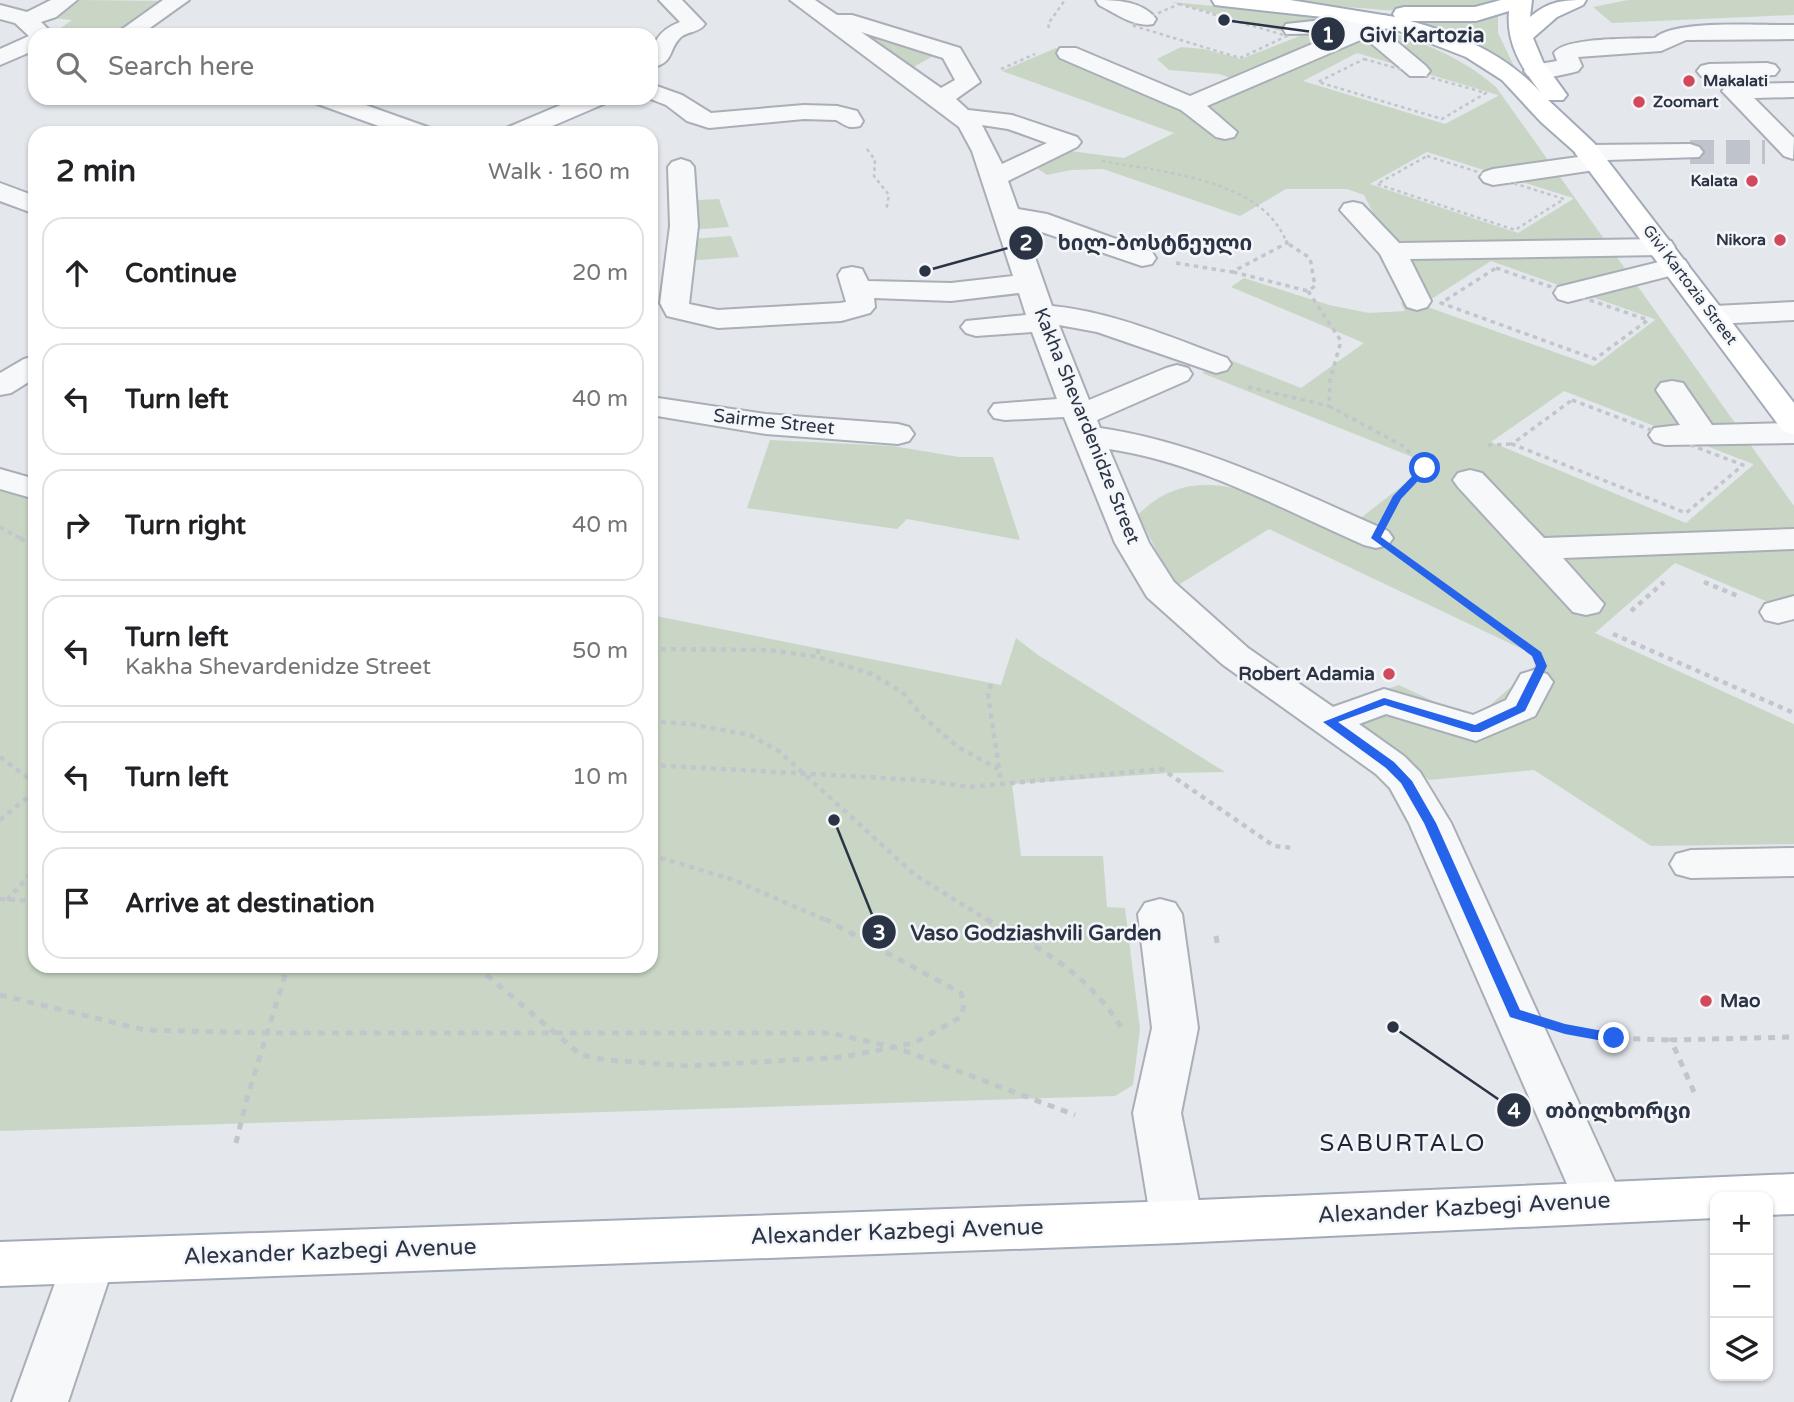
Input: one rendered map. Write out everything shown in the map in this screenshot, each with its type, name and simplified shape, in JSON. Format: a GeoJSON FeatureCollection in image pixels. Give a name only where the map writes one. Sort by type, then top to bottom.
{"type":"FeatureCollection","features":[{"type":"Feature","properties":{"kind":"main road","name":"Givi Kartozia Street"},"geometry":{"type":"LineString","coordinates":[[1223,0],[1321,10],[1446,41],[1490,61],[1518,83],[1547,115],[1589,154],[1714,315],[1794,424]]}},
{"type":"Feature","properties":{"kind":"main road"},"geometry":{"type":"LineString","coordinates":[[1321,10],[1457,16],[1491,12],[1521,0],[1518,22],[1520,37]]}},
{"type":"Feature","properties":{"kind":"main road"},"geometry":{"type":"LineString","coordinates":[[1520,37],[1549,12],[1575,0]]}},
{"type":"Feature","properties":{"kind":"main road","name":"Givi Kartozia Street"},"geometry":{"type":"LineString","coordinates":[[1520,37],[1536,71],[1569,111],[1589,154]]}},
{"type":"Feature","properties":{"kind":"main road","name":"Alexander Kazbegi Avenue"},"geometry":{"type":"LineString","coordinates":[[0,1264],[1177,1222],[1794,1194]]}},
{"type":"Feature","properties":{"kind":"street"},"geometry":{"type":"LineString","coordinates":[[38,28],[48,12],[66,0]]}},
{"type":"Feature","properties":{"kind":"street"},"geometry":{"type":"LineString","coordinates":[[136,28],[178,0]]}},
{"type":"Feature","properties":{"kind":"street"},"geometry":{"type":"LineString","coordinates":[[658,57],[666,48],[671,33],[694,24],[670,0]]}},
{"type":"Feature","properties":{"kind":"street"},"geometry":{"type":"LineString","coordinates":[[1107,0],[1145,19]]}},
{"type":"Feature","properties":{"kind":"street","name":"Kakha Shevardenidze Street"},"geometry":{"type":"LineString","coordinates":[[808,6],[957,100],[985,151],[1038,307],[1132,543],[1160,589],[1236,656],[1390,765],[1406,781],[1430,823],[1599,1202]]}},
{"type":"Feature","properties":{"kind":"street"},"geometry":{"type":"LineString","coordinates":[[0,12],[18,14],[31,28]]}},
{"type":"Feature","properties":{"kind":"street"},"geometry":{"type":"LineString","coordinates":[[1536,71],[1576,46],[1642,29],[1794,17]]}},
{"type":"Feature","properties":{"kind":"street"},"geometry":{"type":"LineString","coordinates":[[1190,105],[1376,25]]}},
{"type":"Feature","properties":{"kind":"street"},"geometry":{"type":"LineString","coordinates":[[1294,29],[1376,25],[1418,71]]}},
{"type":"Feature","properties":{"kind":"street"},"geometry":{"type":"LineString","coordinates":[[1576,46],[1661,44],[1670,36],[1686,33],[1794,32]]}},
{"type":"Feature","properties":{"kind":"street"},"geometry":{"type":"LineString","coordinates":[[0,58],[28,37]]}},
{"type":"Feature","properties":{"kind":"street"},"geometry":{"type":"LineString","coordinates":[[1576,46],[1644,68]]}},
{"type":"Feature","properties":{"kind":"street"},"geometry":{"type":"LineString","coordinates":[[1069,53],[1190,105],[1225,132]]}},
{"type":"Feature","properties":{"kind":"street"},"geometry":{"type":"LineString","coordinates":[[1709,71],[1794,69]]}},
{"type":"Feature","properties":{"kind":"street"},"geometry":{"type":"LineString","coordinates":[[1794,90],[1734,91],[1794,151]]}},
{"type":"Feature","properties":{"kind":"street"},"geometry":{"type":"LineString","coordinates":[[658,94],[674,100],[696,116],[709,121],[824,112],[848,116],[851,121]]}},
{"type":"Feature","properties":{"kind":"street"},"geometry":{"type":"LineString","coordinates":[[658,100],[673,118],[679,145],[684,226],[674,303],[677,310],[718,319],[740,319],[854,310],[860,307],[867,293],[933,301],[951,292],[1038,307],[1103,324],[1216,364]]}},
{"type":"Feature","properties":{"kind":"street"},"geometry":{"type":"LineString","coordinates":[[957,100],[987,116],[1006,119],[1068,142],[994,178]]}},
{"type":"Feature","properties":{"kind":"street"},"geometry":{"type":"LineString","coordinates":[[343,105],[401,126]]}},
{"type":"Feature","properties":{"kind":"street"},"geometry":{"type":"LineString","coordinates":[[532,126],[581,105]]}},
{"type":"Feature","properties":{"kind":"street"},"geometry":{"type":"LineString","coordinates":[[658,244],[679,145]]}},
{"type":"Feature","properties":{"kind":"street"},"geometry":{"type":"LineString","coordinates":[[1765,152],[1794,151]]}},
{"type":"Feature","properties":{"kind":"street"},"geometry":{"type":"LineString","coordinates":[[1493,177],[1589,154],[1690,152]]}},
{"type":"Feature","properties":{"kind":"street"},"geometry":{"type":"LineString","coordinates":[[0,191],[28,203]]}},
{"type":"Feature","properties":{"kind":"street"},"geometry":{"type":"LineString","coordinates":[[1353,210],[1392,251],[1417,301]]}},
{"type":"Feature","properties":{"kind":"street"},"geometry":{"type":"LineString","coordinates":[[1006,215],[1037,220],[1142,258]]}},
{"type":"Feature","properties":{"kind":"street"},"geometry":{"type":"LineString","coordinates":[[1392,251],[1668,256]]}},
{"type":"Feature","properties":{"kind":"street"},"geometry":{"type":"LineString","coordinates":[[1568,293],[1668,256]]}},
{"type":"Feature","properties":{"kind":"street"},"geometry":{"type":"LineString","coordinates":[[976,327],[1038,307]]}},
{"type":"Feature","properties":{"kind":"street"},"geometry":{"type":"LineString","coordinates":[[1714,315],[1794,311]]}},
{"type":"Feature","properties":{"kind":"street"},"geometry":{"type":"LineString","coordinates":[[0,386],[28,369]]}},
{"type":"Feature","properties":{"kind":"street"},"geometry":{"type":"LineString","coordinates":[[1081,420],[1177,374]]}},
{"type":"Feature","properties":{"kind":"street"},"geometry":{"type":"LineString","coordinates":[[1672,390],[1703,435]]}},
{"type":"Feature","properties":{"kind":"street","name":"Sairme Street"},"geometry":{"type":"LineString","coordinates":[[658,407],[766,424],[898,434]]}},
{"type":"Feature","properties":{"kind":"street"},"geometry":{"type":"LineString","coordinates":[[1005,411],[1081,420],[1127,440],[1170,452],[1376,538]]}},
{"type":"Feature","properties":{"kind":"street"},"geometry":{"type":"LineString","coordinates":[[1665,435],[1794,433]]}},
{"type":"Feature","properties":{"kind":"street"},"geometry":{"type":"LineString","coordinates":[[0,479],[28,487]]}},
{"type":"Feature","properties":{"kind":"street"},"geometry":{"type":"LineString","coordinates":[[1470,480],[1586,604]]}},
{"type":"Feature","properties":{"kind":"street"},"geometry":{"type":"LineString","coordinates":[[1535,549],[1794,540]]}},
{"type":"Feature","properties":{"kind":"street"},"geometry":{"type":"LineString","coordinates":[[1329,722],[1384,701],[1476,730],[1521,708],[1534,682]]}},
{"type":"Feature","properties":{"kind":"street"},"geometry":{"type":"LineString","coordinates":[[1691,864],[1794,863]]}},
{"type":"Feature","properties":{"kind":"street"},"geometry":{"type":"LineString","coordinates":[[1160,914],[1175,1028],[1157,1113],[1177,1222]]}},
{"type":"Feature","properties":{"kind":"street"},"geometry":{"type":"LineString","coordinates":[[40,1402],[89,1261]]}},
{"type":"Feature","properties":{"kind":"path"},"geometry":{"type":"LineString","coordinates":[[1051,35],[1048,24],[1065,0]]}},
{"type":"Feature","properties":{"kind":"path"},"geometry":{"type":"LineString","coordinates":[[957,100],[1044,51]]}},
{"type":"Feature","properties":{"kind":"path"},"geometry":{"type":"LineString","coordinates":[[861,144],[874,155],[874,176],[889,195],[886,211]]}},
{"type":"Feature","properties":{"kind":"path"},"geometry":{"type":"LineString","coordinates":[[1058,147],[1115,165],[1211,182],[1238,193],[1278,222],[1287,243],[1310,258],[1315,286],[1308,291]]}},
{"type":"Feature","properties":{"kind":"path"},"geometry":{"type":"LineString","coordinates":[[1233,272],[1287,243]]}},
{"type":"Feature","properties":{"kind":"path"},"geometry":{"type":"LineString","coordinates":[[1142,258],[1233,272],[1308,291],[1341,341],[1330,380],[1329,406]]}},
{"type":"Feature","properties":{"kind":"path"},"geometry":{"type":"LineString","coordinates":[[1177,374],[1329,406],[1403,446],[1425,468],[1396,498],[1376,538],[1537,654],[1541,666],[1534,682]]}},
{"type":"Feature","properties":{"kind":"path"},"geometry":{"type":"LineString","coordinates":[[0,527],[28,543]]}},
{"type":"Feature","properties":{"kind":"path"},"geometry":{"type":"LineString","coordinates":[[1627,614],[1667,579]]}},
{"type":"Feature","properties":{"kind":"path"},"geometry":{"type":"LineString","coordinates":[[1702,581],[1786,610]]}},
{"type":"Feature","properties":{"kind":"path"},"geometry":{"type":"LineString","coordinates":[[1617,623],[1607,632],[1794,713]]}},
{"type":"Feature","properties":{"kind":"path"},"geometry":{"type":"LineString","coordinates":[[658,649],[769,650],[818,657],[872,674],[902,692],[923,717],[958,747],[998,769]]}},
{"type":"Feature","properties":{"kind":"path"},"geometry":{"type":"LineString","coordinates":[[818,649],[818,657]]}},
{"type":"Feature","properties":{"kind":"path"},"geometry":{"type":"LineString","coordinates":[[991,684],[988,695],[1001,782]]}},
{"type":"Feature","properties":{"kind":"path"},"geometry":{"type":"LineString","coordinates":[[658,722],[690,724],[750,735],[780,752],[915,875],[958,904],[1039,946],[1087,985],[1112,1012],[1144,1065],[1157,1113]]}},
{"type":"Feature","properties":{"kind":"path"},"geometry":{"type":"LineString","coordinates":[[0,757],[28,778]]}},
{"type":"Feature","properties":{"kind":"path"},"geometry":{"type":"LineString","coordinates":[[658,765],[919,780],[953,787],[980,788],[1001,782],[1162,769],[1274,846],[1294,848]]}},
{"type":"Feature","properties":{"kind":"path"},"geometry":{"type":"LineString","coordinates":[[0,820],[28,797]]}},
{"type":"Feature","properties":{"kind":"path"},"geometry":{"type":"LineString","coordinates":[[484,973],[581,1055],[607,1060],[688,1066],[843,1057],[897,1048],[923,1039],[961,1017],[964,1005],[961,993],[851,931],[745,882],[658,857]]}},
{"type":"Feature","properties":{"kind":"path"},"geometry":{"type":"LineString","coordinates":[[3,899],[28,876]]}},
{"type":"Feature","properties":{"kind":"path"},"geometry":{"type":"LineString","coordinates":[[3,899],[28,901]]}},
{"type":"Feature","properties":{"kind":"path"},"geometry":{"type":"LineString","coordinates":[[236,1143],[286,973]]}},
{"type":"Feature","properties":{"kind":"path"},"geometry":{"type":"LineString","coordinates":[[0,995],[145,1030],[267,1033],[831,1032],[897,1048],[1075,1115]]}},
{"type":"Feature","properties":{"kind":"path"},"geometry":{"type":"LineString","coordinates":[[1515,1013],[1565,1029],[1614,1038],[1671,1040],[1794,1037]]}},
{"type":"Feature","properties":{"kind":"path"},"geometry":{"type":"LineString","coordinates":[[1671,1040],[1694,1092]]}},
{"type":"Feature","properties":{"kind":"green space"},"geometry":{"type":"Polygon","coordinates":[[[77,0],[169,1],[128,28],[61,28],[72,20],[53,18],[77,0]]]}},
{"type":"Feature","properties":{"kind":"green space"},"geometry":{"type":"Polygon","coordinates":[[[1281,0],[1498,0],[1482,7],[1427,12],[1281,0]]]}},
{"type":"Feature","properties":{"kind":"green space"},"geometry":{"type":"Polygon","coordinates":[[[1628,0],[1794,0],[1794,15],[1612,23],[1593,7],[1628,0]]]}},
{"type":"Feature","properties":{"kind":"green space"},"geometry":{"type":"Polygon","coordinates":[[[1171,2],[1298,14],[1384,31],[1425,44],[1463,63],[1496,87],[1794,506],[1794,613],[1675,563],[1595,633],[1794,724],[1794,844],[1651,846],[1534,770],[1429,780],[1405,759],[1330,708],[1399,685],[1473,720],[1543,659],[1269,529],[1175,587],[1138,515],[1162,496],[1186,487],[1212,485],[1239,489],[1265,497],[1344,531],[1430,464],[1202,373],[1225,358],[1301,388],[1364,343],[1231,287],[1244,278],[1329,305],[1369,313],[1405,311],[1401,303],[1414,295],[1364,195],[1347,189],[1286,189],[1240,216],[1103,169],[1071,170],[1047,175],[1034,166],[1043,156],[1070,151],[1124,158],[1174,133],[1002,71],[1056,48],[1195,100],[1240,81],[1219,74],[1169,70],[1157,59],[1181,47],[1204,49],[1241,59],[1300,36],[1171,2]],[[1357,53],[1303,81],[1445,124],[1498,96],[1357,53]],[[1427,152],[1370,184],[1518,233],[1573,199],[1427,152]],[[1491,261],[1422,305],[1594,366],[1655,320],[1491,261]],[[1564,391],[1491,442],[1686,523],[1753,465],[1564,391]]]}},
{"type":"Feature","properties":{"kind":"green space"},"geometry":{"type":"Polygon","coordinates":[[[1498,15],[1498,33],[1514,66],[1456,35],[1400,18],[1475,19],[1498,15]]]}},
{"type":"Feature","properties":{"kind":"green space"},"geometry":{"type":"Polygon","coordinates":[[[858,32],[942,51],[912,68],[858,32]]]}},
{"type":"Feature","properties":{"kind":"green space"},"geometry":{"type":"Polygon","coordinates":[[[719,199],[729,227],[690,230],[697,200],[719,199]]]}},
{"type":"Feature","properties":{"kind":"green space"},"geometry":{"type":"Polygon","coordinates":[[[731,236],[739,257],[686,261],[691,239],[731,236]]]}},
{"type":"Feature","properties":{"kind":"green space"},"geometry":{"type":"Polygon","coordinates":[[[770,440],[893,446],[959,457],[993,457],[1020,540],[907,519],[897,529],[747,508],[770,440]]]}},
{"type":"Feature","properties":{"kind":"green space"},"geometry":{"type":"Polygon","coordinates":[[[0,485],[28,494],[28,973],[658,973],[658,616],[1001,685],[1016,638],[1038,655],[1225,772],[1168,773],[1012,784],[1021,856],[1103,856],[1107,907],[1125,908],[1140,1029],[1133,1085],[1115,1096],[0,1131],[0,485]]]}},
{"type":"Feature","properties":{"kind":"tunnel"},"geometry":{"type":"LineString","coordinates":[[1690,152],[1765,152]]}},
{"type":"Feature","properties":{"kind":"place","name":"Givi Kartozia"},"geometry":{"type":"Point","coordinates":[1224,20]}},
{"type":"Feature","properties":{"kind":"place","name":"Makalati"},"geometry":{"type":"Point","coordinates":[1689,81]}},
{"type":"Feature","properties":{"kind":"place","name":"Zoomart"},"geometry":{"type":"Point","coordinates":[1639,102]}},
{"type":"Feature","properties":{"kind":"place","name":"Kalata"},"geometry":{"type":"Point","coordinates":[1752,181]}},
{"type":"Feature","properties":{"kind":"place","name":"Nikora"},"geometry":{"type":"Point","coordinates":[1780,240]}},
{"type":"Feature","properties":{"kind":"place","name":"ხილ-ბოსტნეული"},"geometry":{"type":"Point","coordinates":[925,271]}},
{"type":"Feature","properties":{"kind":"place","name":"Robert Adamia"},"geometry":{"type":"Point","coordinates":[1389,674]}},
{"type":"Feature","properties":{"kind":"place","name":"Vaso Godziashvili Garden"},"geometry":{"type":"Point","coordinates":[834,820]}},
{"type":"Feature","properties":{"kind":"place","name":"Mao"},"geometry":{"type":"Point","coordinates":[1706,1001]}},
{"type":"Feature","properties":{"kind":"place","name":"თბილხორცი"},"geometry":{"type":"Point","coordinates":[1393,1027]}},
{"type":"Feature","properties":{"kind":"district","name":"SABURTALO"},"geometry":{"type":"Point","coordinates":[1403,1143]}},
{"type":"Feature","properties":{"kind":"route"},"geometry":{"type":"LineString","coordinates":[[1425,468],[1396,498],[1376,538],[1537,654],[1541,666],[1521,708],[1476,730],[1384,701],[1329,722],[1390,765],[1406,781],[1430,823],[1515,1013],[1565,1029],[1614,1038]]}}]}
